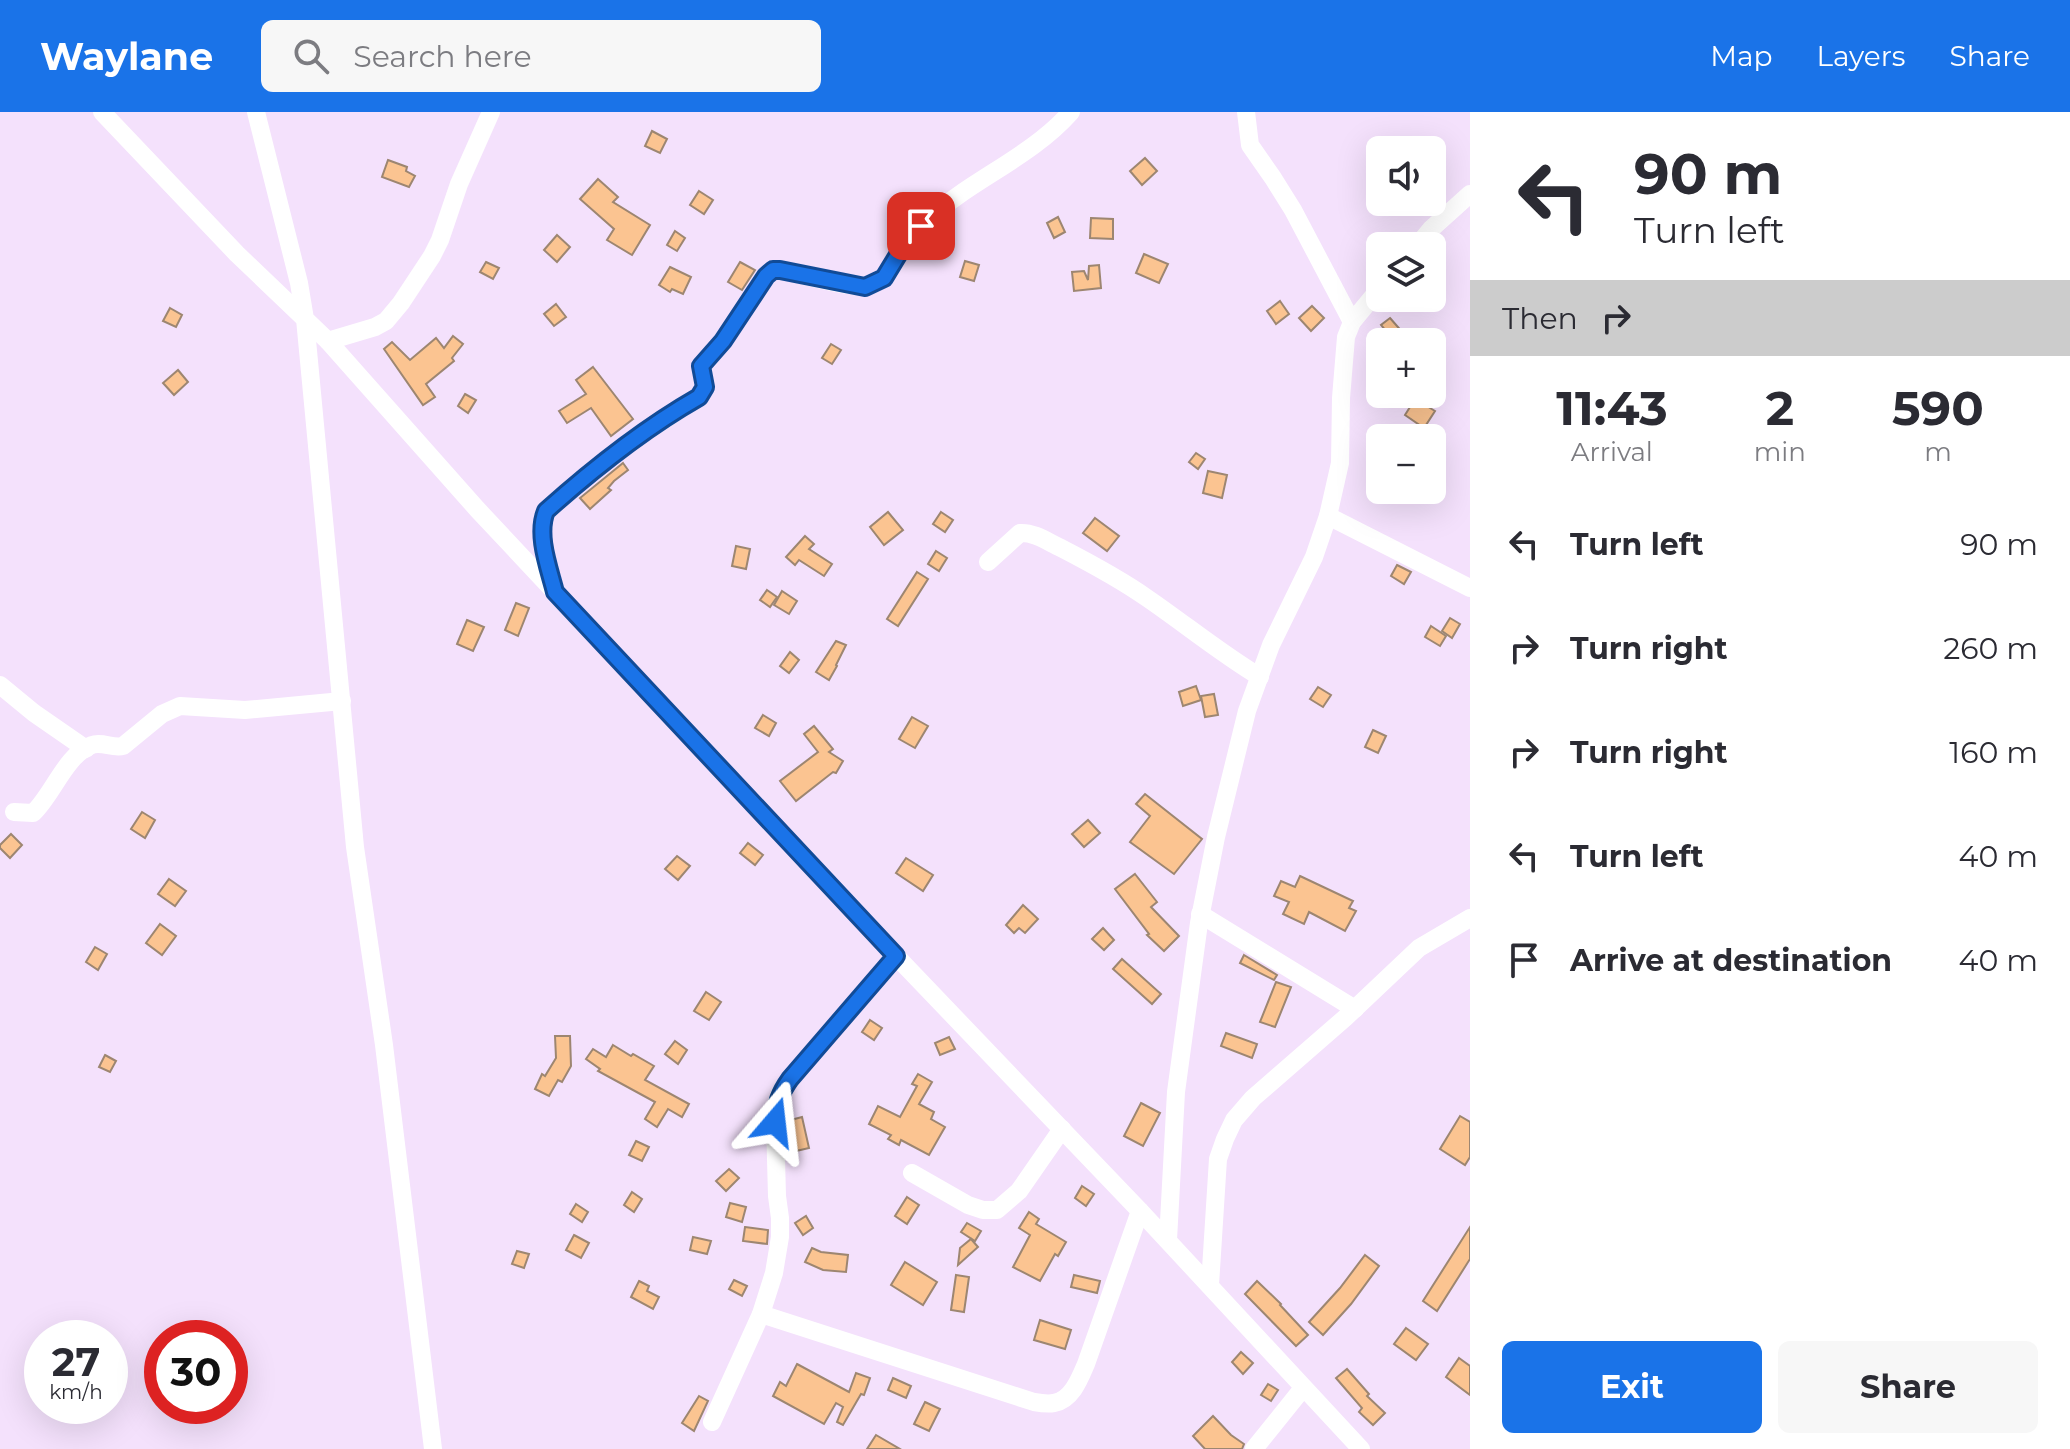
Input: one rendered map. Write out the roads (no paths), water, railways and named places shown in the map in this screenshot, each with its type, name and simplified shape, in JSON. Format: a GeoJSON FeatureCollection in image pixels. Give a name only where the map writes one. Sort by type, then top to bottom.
{"type":"FeatureCollection","features":[{"type":"Feature","properties":{"kind":"street"},"geometry":{"type":"LineString","coordinates":[[102,112],[237,254],[328,341],[477,509],[896,956],[1168,1240],[1361,1449]]}},
{"type":"Feature","properties":{"kind":"street"},"geometry":{"type":"LineString","coordinates":[[256,112],[299,283],[305,319],[355,847],[384,1045],[433,1449]]}},
{"type":"Feature","properties":{"kind":"street"},"geometry":{"type":"LineString","coordinates":[[328,341],[375,327],[386,321],[401,303],[436,248],[459,184],[491,112]]}},
{"type":"Feature","properties":{"kind":"street"},"geometry":{"type":"LineString","coordinates":[[555,592],[542,535],[542,520],[546,511],[620,449],[699,397],[705,387],[701,366],[723,341],[766,276],[773,270],[780,270],[849,285],[865,287],[875,283],[891,270],[907,240],[938,210],[1039,143],[1071,112]]}},
{"type":"Feature","properties":{"kind":"street"},"geometry":{"type":"LineString","coordinates":[[1246,112],[1250,145],[1293,210],[1352,322]]}},
{"type":"Feature","properties":{"kind":"street"},"geometry":{"type":"LineString","coordinates":[[1429,232],[1470,194]]}},
{"type":"Feature","properties":{"kind":"street"},"geometry":{"type":"LineString","coordinates":[[1168,1240],[1176,1092],[1200,914],[1216,837],[1247,711],[1271,645],[1314,557],[1328,516],[1340,463],[1346,337],[1352,322],[1366,305]]}},
{"type":"Feature","properties":{"kind":"street"},"geometry":{"type":"LineString","coordinates":[[1328,516],[1470,588]]}},
{"type":"Feature","properties":{"kind":"street"},"geometry":{"type":"LineString","coordinates":[[988,562],[1020,533],[1033,534],[1147,598],[1260,677]]}},
{"type":"Feature","properties":{"kind":"street"},"geometry":{"type":"LineString","coordinates":[[0,685],[86,749]]}},
{"type":"Feature","properties":{"kind":"street"},"geometry":{"type":"LineString","coordinates":[[14,812],[33,813],[41,806],[70,763],[86,749],[98,744],[123,746],[162,714],[180,706],[245,710],[342,701]]}},
{"type":"Feature","properties":{"kind":"street"},"geometry":{"type":"LineString","coordinates":[[1200,914],[1355,1009]]}},
{"type":"Feature","properties":{"kind":"street"},"geometry":{"type":"LineString","coordinates":[[1210,1285],[1218,1159],[1234,1120],[1253,1098],[1419,948],[1470,918]]}},
{"type":"Feature","properties":{"kind":"street"},"geometry":{"type":"LineString","coordinates":[[712,1422],[761,1314],[774,1273],[780,1237],[775,1122],[780,1093],[896,956]]}},
{"type":"Feature","properties":{"kind":"street"},"geometry":{"type":"LineString","coordinates":[[912,1173],[968,1205],[997,1210],[1019,1191],[1062,1129]]}},
{"type":"Feature","properties":{"kind":"street"},"geometry":{"type":"LineString","coordinates":[[761,1314],[1034,1402],[1055,1403],[1075,1387],[1086,1364],[1140,1211]]}},
{"type":"Feature","properties":{"kind":"street"},"geometry":{"type":"LineString","coordinates":[[1254,1449],[1303,1388]]}}]}
